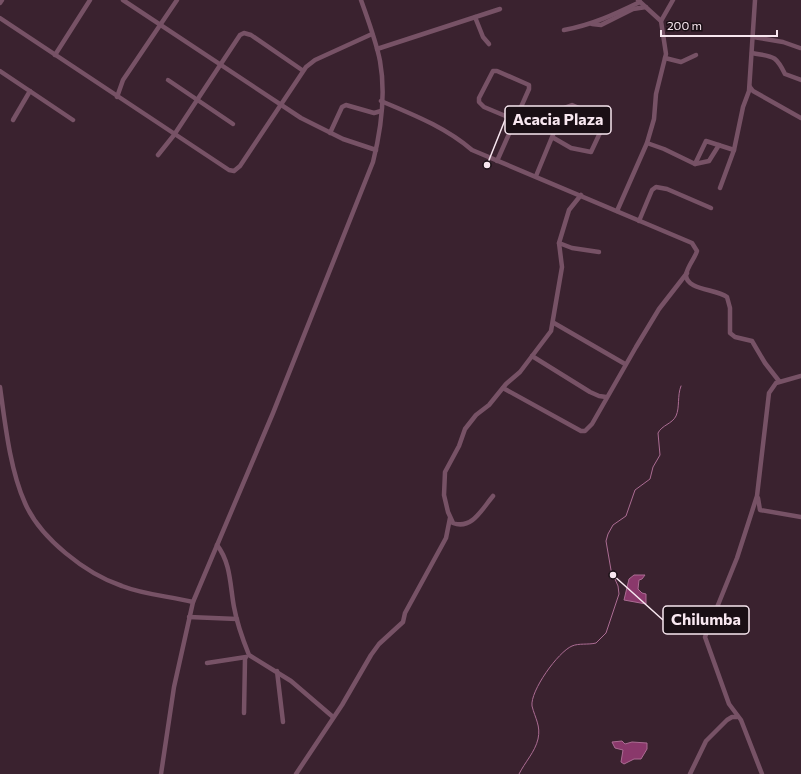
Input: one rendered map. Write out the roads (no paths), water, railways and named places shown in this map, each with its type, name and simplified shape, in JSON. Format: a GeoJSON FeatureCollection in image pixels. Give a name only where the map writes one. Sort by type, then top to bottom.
{"type":"FeatureCollection","features":[{"type":"Feature","properties":{"kind":"street"},"geometry":{"type":"LineString","coordinates":[[55,55],[90,0]]}},
{"type":"Feature","properties":{"kind":"street"},"geometry":{"type":"LineString","coordinates":[[123,0],[280,104],[330,133],[376,150]]}},
{"type":"Feature","properties":{"kind":"street"},"geometry":{"type":"LineString","coordinates":[[117,97],[123,80],[162,25],[177,0]]}},
{"type":"Feature","properties":{"kind":"street"},"geometry":{"type":"LineString","coordinates":[[161,774],[174,688],[193,602],[355,210],[376,150],[380,134],[382,101],[380,63],[361,0]]}},
{"type":"Feature","properties":{"kind":"street"},"geometry":{"type":"LineString","coordinates":[[617,211],[647,143],[654,119],[656,94],[665,58],[661,21],[673,0]]}},
{"type":"Feature","properties":{"kind":"street"},"geometry":{"type":"LineString","coordinates":[[720,188],[734,150],[743,107],[750,87],[755,0]]}},
{"type":"Feature","properties":{"kind":"street"},"geometry":{"type":"LineString","coordinates":[[564,30],[591,24],[639,1],[661,21]]}},
{"type":"Feature","properties":{"kind":"street"},"geometry":{"type":"LineString","coordinates":[[591,24],[601,25],[632,9],[646,8]]}},
{"type":"Feature","properties":{"kind":"street"},"geometry":{"type":"LineString","coordinates":[[377,49],[500,9]]}},
{"type":"Feature","properties":{"kind":"street"},"geometry":{"type":"LineString","coordinates":[[476,17],[483,37],[489,44]]}},
{"type":"Feature","properties":{"kind":"street"},"geometry":{"type":"LineString","coordinates":[[0,18],[174,135],[229,170],[234,171],[240,166],[302,70],[315,60],[372,34]]}},
{"type":"Feature","properties":{"kind":"street"},"geometry":{"type":"LineString","coordinates":[[158,155],[174,135],[240,35],[247,34],[302,70]]}},
{"type":"Feature","properties":{"kind":"street"},"geometry":{"type":"LineString","coordinates":[[753,37],[783,42],[800,48]]}},
{"type":"Feature","properties":{"kind":"street"},"geometry":{"type":"LineString","coordinates":[[752,53],[775,57],[780,62],[787,75],[801,80]]}},
{"type":"Feature","properties":{"kind":"street"},"geometry":{"type":"LineString","coordinates":[[665,58],[681,62],[696,55]]}},
{"type":"Feature","properties":{"kind":"street"},"geometry":{"type":"LineString","coordinates":[[0,71],[73,120]]}},
{"type":"Feature","properties":{"kind":"street"},"geometry":{"type":"LineString","coordinates":[[497,161],[529,89],[529,85],[497,71],[493,71],[479,98],[479,102],[484,107],[515,120]]}},
{"type":"Feature","properties":{"kind":"street"},"geometry":{"type":"LineString","coordinates":[[168,80],[233,124]]}},
{"type":"Feature","properties":{"kind":"street"},"geometry":{"type":"LineString","coordinates":[[750,87],[753,91],[801,118]]}},
{"type":"Feature","properties":{"kind":"street"},"geometry":{"type":"LineString","coordinates":[[13,120],[30,91]]}},
{"type":"Feature","properties":{"kind":"street"},"geometry":{"type":"LineString","coordinates":[[382,101],[436,125],[457,137],[472,150],[581,195],[694,245],[696,254],[687,273],[659,309],[625,364],[592,424],[585,431],[581,432],[503,388]]}},
{"type":"Feature","properties":{"kind":"street"},"geometry":{"type":"LineString","coordinates":[[330,133],[342,107],[346,104],[374,113],[381,111]]}},
{"type":"Feature","properties":{"kind":"street"},"geometry":{"type":"LineString","coordinates":[[536,176],[564,108],[572,105],[606,120],[590,152],[571,148],[552,138]]}},
{"type":"Feature","properties":{"kind":"street"},"geometry":{"type":"LineString","coordinates":[[695,164],[704,142],[709,141],[734,150]]}},
{"type":"Feature","properties":{"kind":"street"},"geometry":{"type":"LineString","coordinates":[[647,143],[695,164],[709,162],[719,145]]}},
{"type":"Feature","properties":{"kind":"street"},"geometry":{"type":"LineString","coordinates":[[639,221],[650,193],[656,187],[667,189],[710,208]]}},
{"type":"Feature","properties":{"kind":"street"},"geometry":{"type":"LineString","coordinates":[[493,496],[469,524],[460,526],[453,523],[450,518],[444,495],[445,472],[465,429],[476,415],[489,405],[503,388],[520,372],[551,331],[554,323],[556,296],[562,267],[559,243],[569,210],[581,195]]}},
{"type":"Feature","properties":{"kind":"street"},"geometry":{"type":"LineString","coordinates":[[559,243],[572,248],[599,252]]}},
{"type":"Feature","properties":{"kind":"street"},"geometry":{"type":"LineString","coordinates":[[687,273],[688,279],[696,287],[713,290],[727,297],[730,308],[730,333],[735,337],[752,341],[765,363],[779,381]]}},
{"type":"Feature","properties":{"kind":"street"},"geometry":{"type":"LineString","coordinates":[[554,323],[625,364]]}},
{"type":"Feature","properties":{"kind":"street"},"geometry":{"type":"LineString","coordinates":[[532,356],[590,392],[606,397]]}},
{"type":"Feature","properties":{"kind":"street"},"geometry":{"type":"LineString","coordinates":[[762,774],[741,720],[737,717],[729,704],[705,637],[737,558],[757,496],[767,401],[772,387],[779,381],[791,380],[801,376]]}},
{"type":"Feature","properties":{"kind":"street"},"geometry":{"type":"LineString","coordinates":[[0,387],[10,451],[17,480],[25,502],[47,536],[76,561],[108,580],[156,596],[193,602]]}},
{"type":"Feature","properties":{"kind":"street"},"geometry":{"type":"LineString","coordinates":[[757,496],[760,510],[801,517]]}},
{"type":"Feature","properties":{"kind":"street"},"geometry":{"type":"LineString","coordinates":[[296,774],[379,644],[403,622],[405,613],[446,538],[450,518]]}},
{"type":"Feature","properties":{"kind":"street"},"geometry":{"type":"LineString","coordinates":[[217,545],[224,554],[230,576],[237,619],[247,657],[244,713]]}},
{"type":"Feature","properties":{"kind":"street"},"geometry":{"type":"LineString","coordinates":[[695,616],[701,623],[704,624],[710,622]]}},
{"type":"Feature","properties":{"kind":"street"},"geometry":{"type":"LineString","coordinates":[[189,617],[237,619]]}},
{"type":"Feature","properties":{"kind":"street"},"geometry":{"type":"LineString","coordinates":[[207,663],[247,657],[277,671],[310,696],[333,717]]}},
{"type":"Feature","properties":{"kind":"street"},"geometry":{"type":"LineString","coordinates":[[277,671],[283,722]]}},
{"type":"Feature","properties":{"kind":"street"},"geometry":{"type":"LineString","coordinates":[[690,774],[706,740],[732,717],[737,717]]}},
{"type":"Feature","properties":{"kind":"waterway"},"geometry":{"type":"LineString","coordinates":[[519,774],[537,744],[539,734],[538,726],[532,706],[535,691],[540,682],[553,664],[566,650],[575,645],[596,643],[606,633],[619,594],[618,586],[611,570],[606,541],[608,534],[613,525],[626,516],[635,490],[650,479],[653,467],[660,455],[658,433],[676,416],[681,386]]}},
{"type":"Feature","properties":{"kind":"place","name":"Acacia Plaza"},"geometry":{"type":"Point","coordinates":[487,165]}},
{"type":"Feature","properties":{"kind":"place","name":"Chilumba"},"geometry":{"type":"Point","coordinates":[613,575]}}]}
